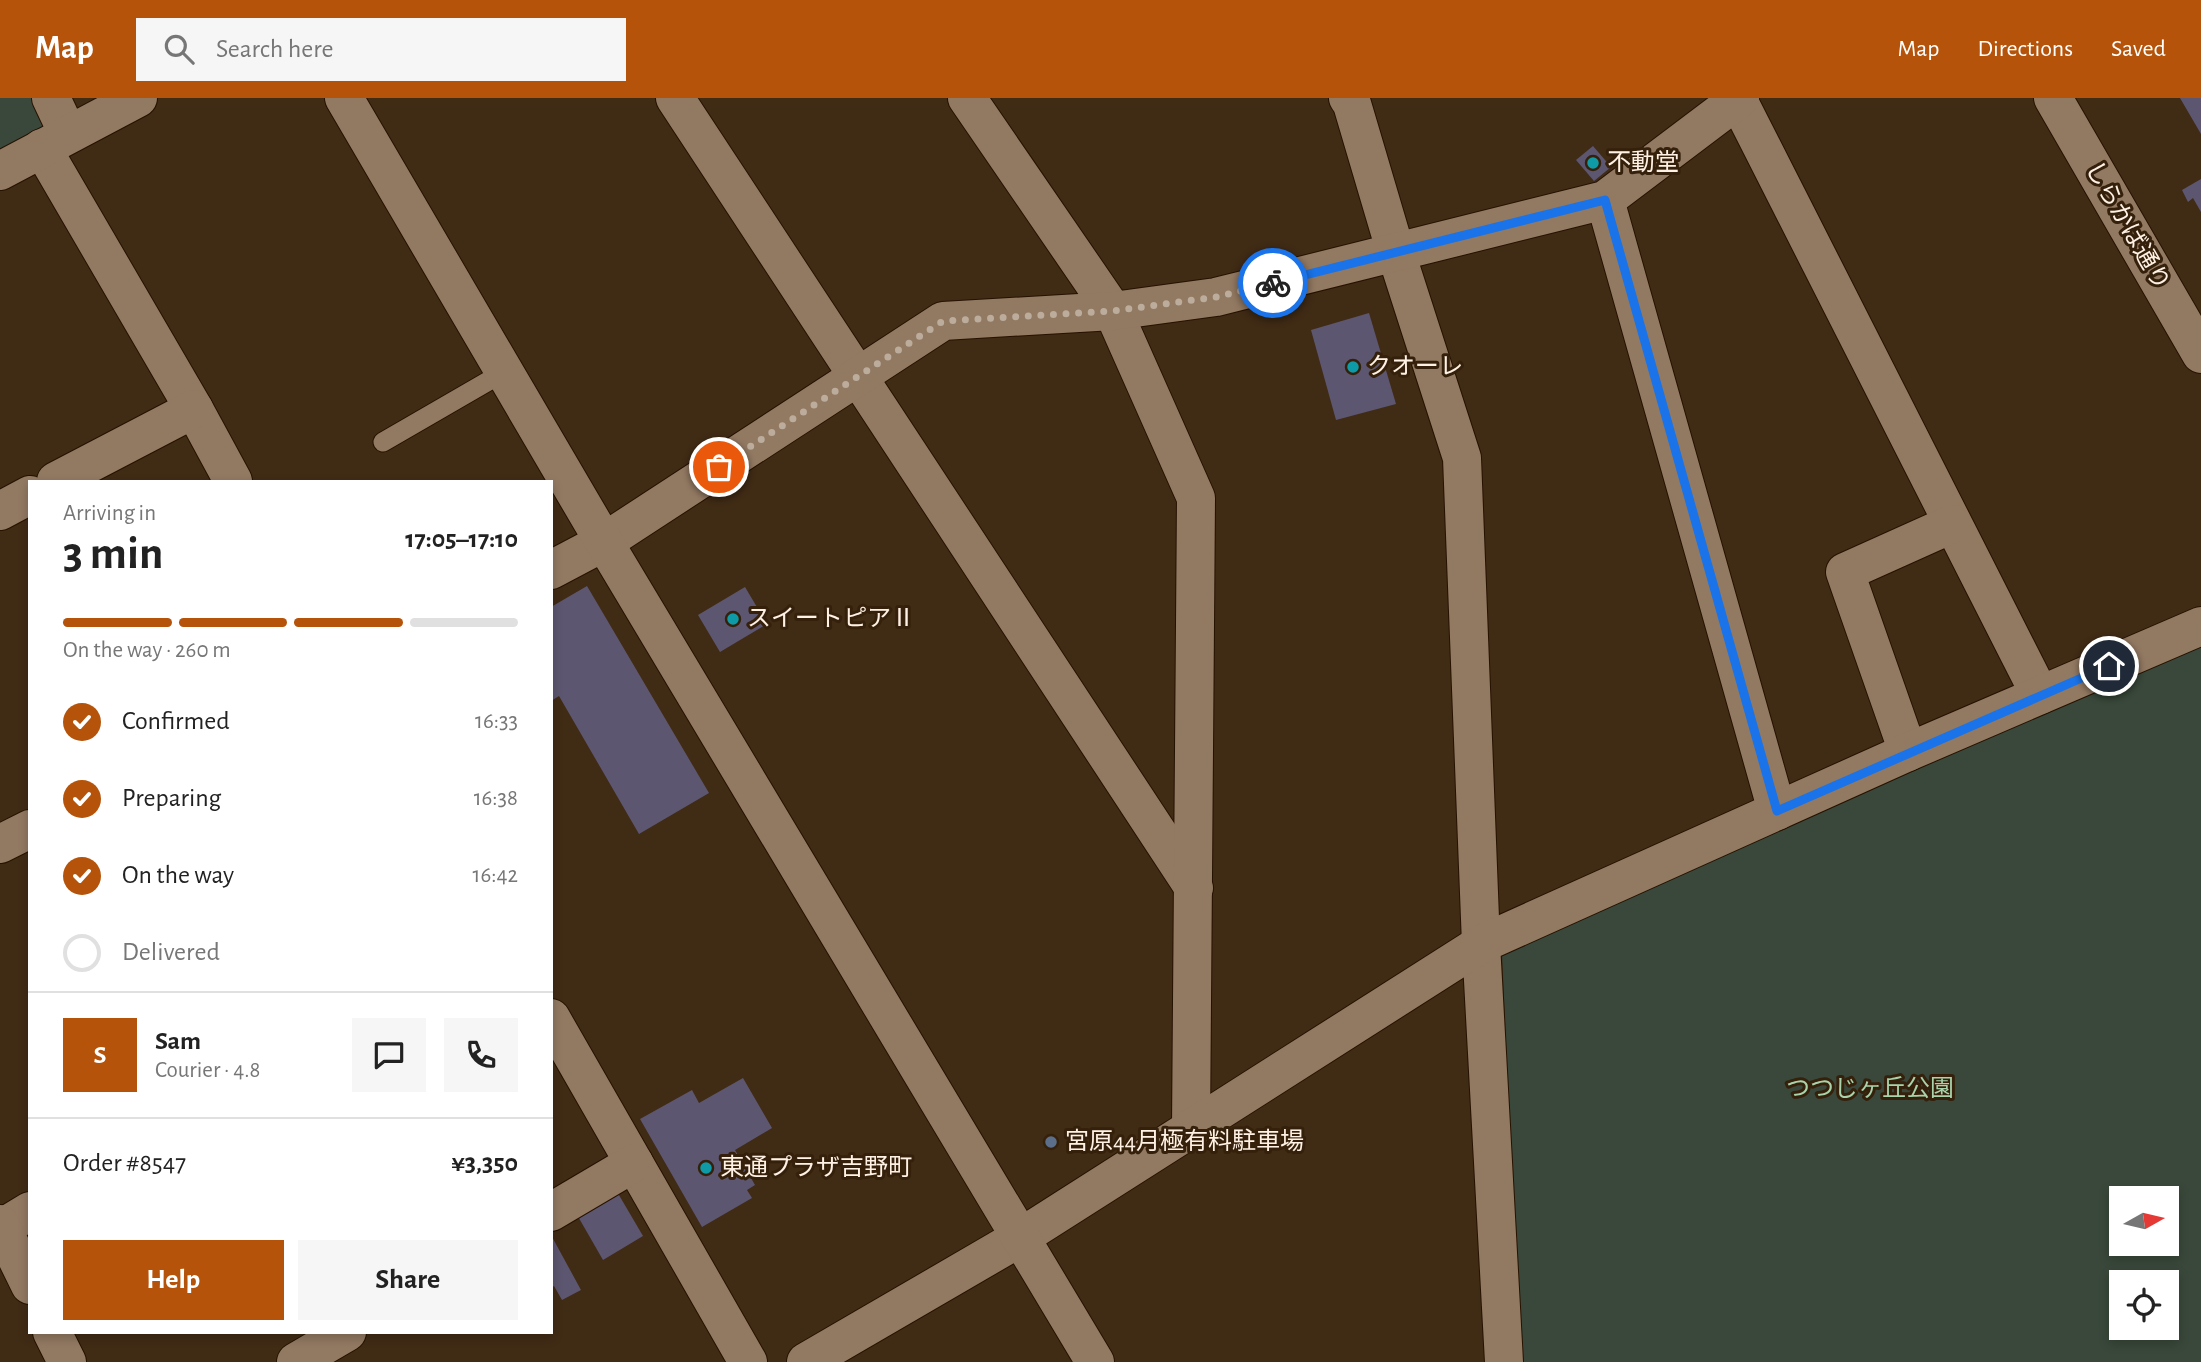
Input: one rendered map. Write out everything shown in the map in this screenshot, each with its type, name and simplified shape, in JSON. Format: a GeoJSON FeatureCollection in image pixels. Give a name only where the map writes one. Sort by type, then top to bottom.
{"type":"FeatureCollection","features":[{"type":"Feature","properties":{"kind":"street"},"geometry":{"type":"LineString","coordinates":[[51,98],[55,141],[232,480]]}},
{"type":"Feature","properties":{"kind":"street"},"geometry":{"type":"LineString","coordinates":[[0,171],[138,98]]}},
{"type":"Feature","properties":{"kind":"street"},"geometry":{"type":"LineString","coordinates":[[344,98],[604,542],[1095,1362]]}},
{"type":"Feature","properties":{"kind":"street"},"geometry":{"type":"LineString","coordinates":[[675,98],[1194,888]]}},
{"type":"Feature","properties":{"kind":"street"},"geometry":{"type":"LineString","coordinates":[[967,98],[1113,311],[1196,498],[1191,1128]]}},
{"type":"Feature","properties":{"kind":"street"},"geometry":{"type":"LineString","coordinates":[[1349,98],[1462,458],[1481,944],[1504,1362]]}},
{"type":"Feature","properties":{"kind":"street"},"geometry":{"type":"LineString","coordinates":[[553,569],[604,542],[943,321],[1113,311],[1216,297],[1605,200],[1739,99],[2040,695]]}},
{"type":"Feature","properties":{"kind":"street","name":"しらかば通り"},"geometry":{"type":"LineString","coordinates":[[2060,101],[2198,343]]}},
{"type":"Feature","properties":{"kind":"street"},"geometry":{"type":"LineString","coordinates":[[1605,200],[1777,811]]}},
{"type":"Feature","properties":{"kind":"street"},"geometry":{"type":"LineString","coordinates":[[58,480],[194,409]]}},
{"type":"Feature","properties":{"kind":"street"},"geometry":{"type":"LineString","coordinates":[[0,511],[28,496]]}},
{"type":"Feature","properties":{"kind":"street"},"geometry":{"type":"LineString","coordinates":[[1908,752],[1845,572],[1952,523]]}},
{"type":"Feature","properties":{"kind":"street"},"geometry":{"type":"LineString","coordinates":[[806,1362],[1021,1237],[1481,944],[1908,752],[2201,626]]}},
{"type":"Feature","properties":{"kind":"street"},"geometry":{"type":"LineString","coordinates":[[0,844],[28,830]]}},
{"type":"Feature","properties":{"kind":"street"},"geometry":{"type":"LineString","coordinates":[[553,1021],[748,1362]]}},
{"type":"Feature","properties":{"kind":"street"},"geometry":{"type":"LineString","coordinates":[[553,1211],[634,1163]]}},
{"type":"Feature","properties":{"kind":"street"},"geometry":{"type":"LineString","coordinates":[[10,1221],[28,1279]]}},
{"type":"Feature","properties":{"kind":"street"},"geometry":{"type":"LineString","coordinates":[[53,1334],[67,1362]]}},
{"type":"Feature","properties":{"kind":"street"},"geometry":{"type":"LineString","coordinates":[[296,1362],[344,1334]]}},
{"type":"Feature","properties":{"kind":"lane"},"geometry":{"type":"LineString","coordinates":[[383,442],[504,372]]}},
{"type":"Feature","properties":{"kind":"green space"},"geometry":{"type":"Polygon","coordinates":[[[0,98],[33,98],[45,125],[0,150],[0,98]]]}},
{"type":"Feature","properties":{"kind":"green space","name":"つつじヶ丘公園"},"geometry":{"type":"Polygon","coordinates":[[[2201,644],[2201,1362],[1520,1362],[1502,953],[2201,644]]]}},
{"type":"Feature","properties":{"kind":"building"},"geometry":{"type":"Polygon","coordinates":[[[2180,98],[2201,98],[2201,134],[2180,98]]]}},
{"type":"Feature","properties":{"kind":"building","name":"不動堂"},"geometry":{"type":"Polygon","coordinates":[[[1593,146],[1611,167],[1594,181],[1576,160],[1593,146]]]}},
{"type":"Feature","properties":{"kind":"building"},"geometry":{"type":"Polygon","coordinates":[[[2201,179],[2201,212],[2193,198],[2188,202],[2182,190],[2201,179]]]}},
{"type":"Feature","properties":{"kind":"building","name":"クオーレ"},"geometry":{"type":"Polygon","coordinates":[[[1369,313],[1396,404],[1336,420],[1311,330],[1369,313]]]}},
{"type":"Feature","properties":{"kind":"building"},"geometry":{"type":"Polygon","coordinates":[[[587,586],[709,793],[639,834],[559,696],[553,700],[553,606],[587,586]]]}},
{"type":"Feature","properties":{"kind":"building","name":"スイートピアⅡ"},"geometry":{"type":"Polygon","coordinates":[[[745,587],[767,624],[720,652],[698,615],[745,587]]]}},
{"type":"Feature","properties":{"kind":"building","name":"東通プラザ吉野町"},"geometry":{"type":"Polygon","coordinates":[[[743,1078],[772,1128],[735,1150],[755,1185],[747,1190],[752,1198],[702,1227],[640,1119],[692,1090],[699,1103],[743,1078]]]}},
{"type":"Feature","properties":{"kind":"building"},"geometry":{"type":"Polygon","coordinates":[[[616,1190],[643,1236],[603,1260],[576,1213],[616,1190]]]}},
{"type":"Feature","properties":{"kind":"building"},"geometry":{"type":"Polygon","coordinates":[[[553,1239],[581,1290],[562,1300],[554,1286],[553,1239]]]}},
{"type":"Feature","properties":{"kind":"way so far"},"geometry":{"type":"LineString","coordinates":[[719,467],[943,321],[1113,311],[1216,297],[1273,283]]}},
{"type":"Feature","properties":{"kind":"place","name":"不動堂"},"geometry":{"type":"Point","coordinates":[1593,163]}},
{"type":"Feature","properties":{"kind":"place","name":"クオーレ"},"geometry":{"type":"Point","coordinates":[1353,367]}},
{"type":"Feature","properties":{"kind":"place","name":"スイートピアⅡ"},"geometry":{"type":"Point","coordinates":[733,619]}},
{"type":"Feature","properties":{"kind":"place","name":"宮原44月極有料駐車場"},"geometry":{"type":"Point","coordinates":[1051,1142]}},
{"type":"Feature","properties":{"kind":"place","name":"東通プラザ吉野町"},"geometry":{"type":"Point","coordinates":[706,1168]}},
{"type":"Feature","properties":{"kind":"route"},"geometry":{"type":"LineString","coordinates":[[1273,283],[1605,200],[1777,811],[2109,666]]}}]}
